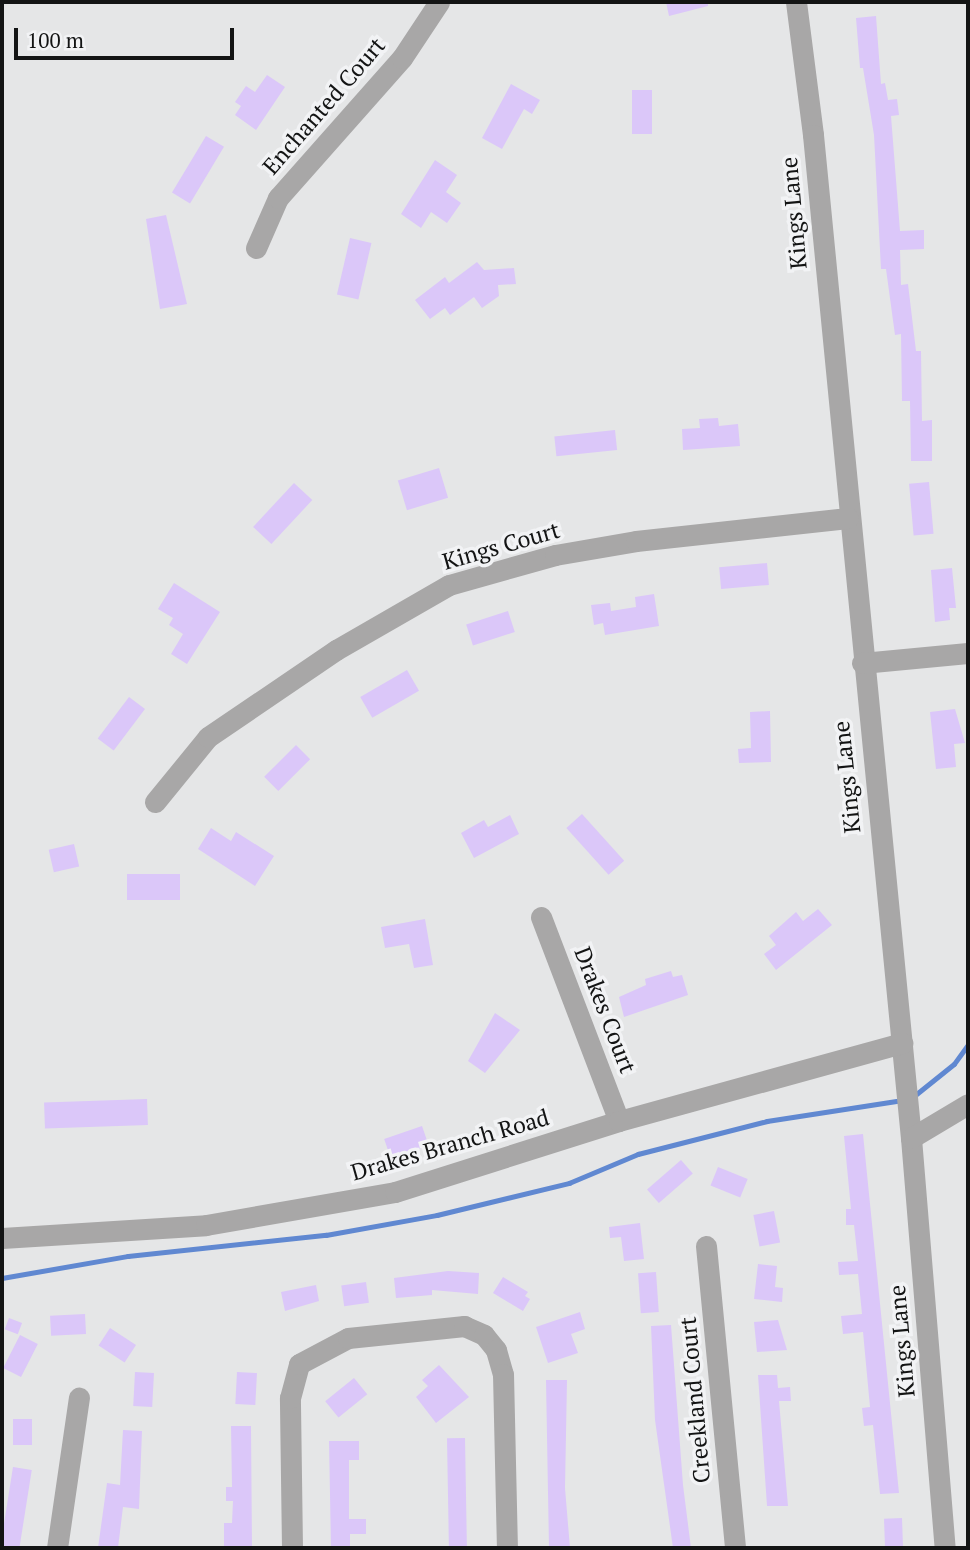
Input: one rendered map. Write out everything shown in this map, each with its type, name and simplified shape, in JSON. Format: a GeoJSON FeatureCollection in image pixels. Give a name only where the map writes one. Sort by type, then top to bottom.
{"type":"FeatureCollection","features":[{"type":"Feature","properties":{"kind":"street","name":"Enchanted Court"},"geometry":{"type":"LineString","coordinates":[[256,248],[278,198],[402,58],[439,2]]}},
{"type":"Feature","properties":{"kind":"street","name":"Kings Lane"},"geometry":{"type":"LineString","coordinates":[[796,2],[813,135],[862,663],[902,1043],[945,1548]]}},
{"type":"Feature","properties":{"kind":"street","name":"Kings Court"},"geometry":{"type":"LineString","coordinates":[[155,802],[208,737],[337,650],[449,585],[555,555],[636,541],[848,518]]}},
{"type":"Feature","properties":{"kind":"street"},"geometry":{"type":"LineString","coordinates":[[862,663],[968,653]]}},
{"type":"Feature","properties":{"kind":"street","name":"Drakes Court"},"geometry":{"type":"LineString","coordinates":[[541,916],[619,1121]]}},
{"type":"Feature","properties":{"kind":"street","name":"Drakes Branch Road"},"geometry":{"type":"LineString","coordinates":[[2,1238],[206,1225],[395,1192],[619,1121],[902,1043]]}},
{"type":"Feature","properties":{"kind":"street"},"geometry":{"type":"LineString","coordinates":[[911,1138],[968,1104]]}},
{"type":"Feature","properties":{"kind":"street","name":"Creekland Court"},"geometry":{"type":"LineString","coordinates":[[706,1246],[735,1548]]}},
{"type":"Feature","properties":{"kind":"street"},"geometry":{"type":"LineString","coordinates":[[292,1548],[290,1398],[299,1364],[348,1338],[464,1326],[484,1335],[496,1350],[503,1374],[507,1548]]}},
{"type":"Feature","properties":{"kind":"street"},"geometry":{"type":"LineString","coordinates":[[57,1548],[79,1398]]}},
{"type":"Feature","properties":{"kind":"building"},"geometry":{"type":"Polygon","coordinates":[[[666,2],[708,2],[708,6],[669,16],[666,2]]]}},
{"type":"Feature","properties":{"kind":"building"},"geometry":{"type":"Polygon","coordinates":[[[876,16],[881,84],[885,83],[888,100],[897,99],[899,115],[891,116],[900,231],[924,230],[924,249],[900,250],[901,285],[908,284],[916,351],[921,351],[922,421],[932,420],[932,461],[911,461],[910,401],[902,401],[901,334],[895,335],[886,269],[881,269],[874,135],[863,68],[860,68],[856,18],[876,16]]]}},
{"type":"Feature","properties":{"kind":"building"},"geometry":{"type":"Polygon","coordinates":[[[267,75],[285,87],[256,130],[235,115],[241,106],[235,102],[246,86],[255,92],[267,75]]]}},
{"type":"Feature","properties":{"kind":"building"},"geometry":{"type":"Polygon","coordinates":[[[511,84],[540,100],[532,114],[524,109],[502,149],[482,138],[511,84]]]}},
{"type":"Feature","properties":{"kind":"building"},"geometry":{"type":"Polygon","coordinates":[[[632,90],[652,90],[652,134],[632,134],[632,90]]]}},
{"type":"Feature","properties":{"kind":"building"},"geometry":{"type":"Polygon","coordinates":[[[206,136],[224,147],[190,203],[172,193],[206,136]]]}},
{"type":"Feature","properties":{"kind":"building"},"geometry":{"type":"Polygon","coordinates":[[[435,160],[457,175],[446,192],[461,203],[447,223],[431,212],[421,228],[401,214],[435,160]]]}},
{"type":"Feature","properties":{"kind":"building"},"geometry":{"type":"Polygon","coordinates":[[[166,215],[187,304],[160,309],[146,219],[166,215]]]}},
{"type":"Feature","properties":{"kind":"building"},"geometry":{"type":"Polygon","coordinates":[[[350,238],[371,243],[358,299],[337,295],[350,238]]]}},
{"type":"Feature","properties":{"kind":"building"},"geometry":{"type":"Polygon","coordinates":[[[477,262],[484,270],[514,268],[516,284],[498,285],[499,296],[482,308],[474,297],[450,315],[445,308],[430,319],[415,300],[445,277],[449,283],[477,262]]]}},
{"type":"Feature","properties":{"kind":"building"},"geometry":{"type":"Polygon","coordinates":[[[718,418],[719,426],[738,424],[740,446],[683,450],[682,429],[700,428],[699,419],[718,418]]]}},
{"type":"Feature","properties":{"kind":"building"},"geometry":{"type":"Polygon","coordinates":[[[615,430],[617,450],[556,456],[554,436],[615,430]]]}},
{"type":"Feature","properties":{"kind":"building"},"geometry":{"type":"Polygon","coordinates":[[[439,468],[448,498],[407,510],[398,481],[439,468]]]}},
{"type":"Feature","properties":{"kind":"building"},"geometry":{"type":"Polygon","coordinates":[[[929,482],[934,534],[914,536],[909,484],[929,482]]]}},
{"type":"Feature","properties":{"kind":"building"},"geometry":{"type":"Polygon","coordinates":[[[294,483],[312,500],[271,544],[253,527],[294,483]]]}},
{"type":"Feature","properties":{"kind":"building"},"geometry":{"type":"Polygon","coordinates":[[[767,563],[769,585],[721,589],[719,567],[767,563]]]}},
{"type":"Feature","properties":{"kind":"building"},"geometry":{"type":"Polygon","coordinates":[[[952,568],[956,608],[949,608],[950,620],[935,622],[931,570],[952,568]]]}},
{"type":"Feature","properties":{"kind":"building"},"geometry":{"type":"Polygon","coordinates":[[[174,583],[220,612],[187,664],[171,654],[183,634],[169,625],[173,618],[158,609],[174,583]]]}},
{"type":"Feature","properties":{"kind":"building"},"geometry":{"type":"Polygon","coordinates":[[[654,594],[659,626],[605,635],[603,623],[594,625],[591,605],[610,603],[611,611],[636,607],[635,597],[654,594]]]}},
{"type":"Feature","properties":{"kind":"building"},"geometry":{"type":"Polygon","coordinates":[[[508,611],[515,632],[473,646],[466,625],[508,611]]]}},
{"type":"Feature","properties":{"kind":"building"},"geometry":{"type":"Polygon","coordinates":[[[407,670],[419,691],[372,718],[360,697],[407,670]]]}},
{"type":"Feature","properties":{"kind":"building"},"geometry":{"type":"Polygon","coordinates":[[[129,697],[145,709],[114,751],[98,739],[129,697]]]}},
{"type":"Feature","properties":{"kind":"building"},"geometry":{"type":"Polygon","coordinates":[[[955,709],[965,743],[954,744],[956,767],[936,769],[930,712],[955,709]]]}},
{"type":"Feature","properties":{"kind":"building"},"geometry":{"type":"Polygon","coordinates":[[[770,711],[771,762],[739,763],[738,749],[751,748],[750,712],[770,711]]]}},
{"type":"Feature","properties":{"kind":"building"},"geometry":{"type":"Polygon","coordinates":[[[296,745],[310,759],[278,791],[264,777],[296,745]]]}},
{"type":"Feature","properties":{"kind":"building"},"geometry":{"type":"Polygon","coordinates":[[[582,814],[624,861],[609,875],[566,828],[582,814]]]}},
{"type":"Feature","properties":{"kind":"building"},"geometry":{"type":"Polygon","coordinates":[[[510,815],[519,834],[474,858],[461,833],[484,820],[488,827],[510,815]]]}},
{"type":"Feature","properties":{"kind":"building"},"geometry":{"type":"Polygon","coordinates":[[[211,828],[231,841],[236,832],[274,856],[255,886],[198,849],[211,828]]]}},
{"type":"Feature","properties":{"kind":"building"},"geometry":{"type":"Polygon","coordinates":[[[74,844],[79,866],[54,872],[49,850],[74,844]]]}},
{"type":"Feature","properties":{"kind":"building"},"geometry":{"type":"Polygon","coordinates":[[[127,874],[180,874],[180,900],[127,900],[127,874]]]}},
{"type":"Feature","properties":{"kind":"building"},"geometry":{"type":"Polygon","coordinates":[[[818,909],[832,925],[776,970],[764,954],[776,945],[769,936],[796,912],[803,921],[818,909]]]}},
{"type":"Feature","properties":{"kind":"building"},"geometry":{"type":"Polygon","coordinates":[[[425,919],[433,965],[414,968],[409,944],[385,948],[381,927],[425,919]]]}},
{"type":"Feature","properties":{"kind":"building"},"geometry":{"type":"Polygon","coordinates":[[[671,971],[673,977],[682,975],[688,995],[624,1017],[619,997],[646,985],[645,979],[671,971]]]}},
{"type":"Feature","properties":{"kind":"building"},"geometry":{"type":"Polygon","coordinates":[[[495,1013],[520,1030],[485,1073],[468,1061],[495,1013]]]}},
{"type":"Feature","properties":{"kind":"building"},"geometry":{"type":"Polygon","coordinates":[[[147,1099],[148,1125],[45,1129],[44,1103],[147,1099]]]}},
{"type":"Feature","properties":{"kind":"building"},"geometry":{"type":"Polygon","coordinates":[[[422,1126],[429,1146],[391,1159],[384,1139],[422,1126]]]}},
{"type":"Feature","properties":{"kind":"building"},"geometry":{"type":"Polygon","coordinates":[[[863,1134],[899,1493],[880,1494],[873,1425],[864,1426],[862,1408],[870,1407],[863,1332],[843,1334],[841,1316],[862,1314],[858,1274],[839,1275],[838,1262],[858,1261],[854,1225],[846,1225],[846,1209],[851,1209],[844,1136],[863,1134]]]}},
{"type":"Feature","properties":{"kind":"building"},"geometry":{"type":"Polygon","coordinates":[[[681,1160],[693,1174],[659,1203],[647,1190],[681,1160]]]}},
{"type":"Feature","properties":{"kind":"building"},"geometry":{"type":"Polygon","coordinates":[[[718,1167],[748,1179],[740,1198],[711,1186],[718,1167]]]}},
{"type":"Feature","properties":{"kind":"building"},"geometry":{"type":"Polygon","coordinates":[[[774,1211],[780,1242],[759,1246],[753,1215],[774,1211]]]}},
{"type":"Feature","properties":{"kind":"building"},"geometry":{"type":"Polygon","coordinates":[[[640,1223],[644,1259],[624,1261],[621,1237],[610,1238],[609,1227],[640,1223]]]}},
{"type":"Feature","properties":{"kind":"building"},"geometry":{"type":"Polygon","coordinates":[[[758,1264],[777,1266],[775,1287],[783,1288],[782,1302],[754,1299],[758,1264]]]}},
{"type":"Feature","properties":{"kind":"building"},"geometry":{"type":"Polygon","coordinates":[[[448,1271],[479,1273],[478,1294],[432,1290],[432,1295],[396,1298],[394,1278],[448,1271]]]}},
{"type":"Feature","properties":{"kind":"building"},"geometry":{"type":"Polygon","coordinates":[[[656,1272],[659,1312],[641,1313],[638,1273],[656,1272]]]}},
{"type":"Feature","properties":{"kind":"building"},"geometry":{"type":"Polygon","coordinates":[[[503,1277],[528,1292],[525,1296],[530,1299],[523,1311],[493,1293],[503,1277]]]}},
{"type":"Feature","properties":{"kind":"building"},"geometry":{"type":"Polygon","coordinates":[[[366,1282],[369,1303],[344,1306],[341,1285],[366,1282]]]}},
{"type":"Feature","properties":{"kind":"building"},"geometry":{"type":"Polygon","coordinates":[[[316,1285],[319,1301],[285,1311],[281,1292],[316,1285]]]}},
{"type":"Feature","properties":{"kind":"building"},"geometry":{"type":"Polygon","coordinates":[[[580,1312],[585,1329],[571,1334],[578,1353],[548,1363],[536,1327],[580,1312]]]}},
{"type":"Feature","properties":{"kind":"building"},"geometry":{"type":"Polygon","coordinates":[[[85,1314],[86,1334],[51,1336],[50,1316],[85,1314]]]}},
{"type":"Feature","properties":{"kind":"building"},"geometry":{"type":"Polygon","coordinates":[[[9,1318],[22,1323],[18,1334],[5,1329],[9,1318]]]}},
{"type":"Feature","properties":{"kind":"building"},"geometry":{"type":"Polygon","coordinates":[[[778,1320],[787,1350],[757,1352],[754,1322],[778,1320]]]}},
{"type":"Feature","properties":{"kind":"building"},"geometry":{"type":"Polygon","coordinates":[[[671,1325],[683,1485],[691,1548],[673,1548],[655,1420],[651,1326],[671,1325]]]}},
{"type":"Feature","properties":{"kind":"building"},"geometry":{"type":"Polygon","coordinates":[[[110,1328],[136,1345],[125,1362],[99,1346],[110,1328]]]}},
{"type":"Feature","properties":{"kind":"building"},"geometry":{"type":"Polygon","coordinates":[[[20,1335],[38,1344],[21,1377],[3,1368],[20,1335]]]}},
{"type":"Feature","properties":{"kind":"building"},"geometry":{"type":"Polygon","coordinates":[[[439,1365],[469,1397],[436,1423],[416,1397],[428,1386],[422,1380],[439,1365]]]}},
{"type":"Feature","properties":{"kind":"building"},"geometry":{"type":"Polygon","coordinates":[[[135,1372],[154,1373],[152,1407],[133,1406],[135,1372]]]}},
{"type":"Feature","properties":{"kind":"building"},"geometry":{"type":"Polygon","coordinates":[[[237,1372],[257,1373],[255,1405],[235,1404],[237,1372]]]}},
{"type":"Feature","properties":{"kind":"building"},"geometry":{"type":"Polygon","coordinates":[[[758,1375],[777,1375],[778,1388],[790,1387],[791,1401],[779,1401],[788,1506],[767,1506],[758,1375]]]}},
{"type":"Feature","properties":{"kind":"building"},"geometry":{"type":"Polygon","coordinates":[[[354,1378],[367,1394],[338,1418],[325,1401],[354,1378]]]}},
{"type":"Feature","properties":{"kind":"building"},"geometry":{"type":"Polygon","coordinates":[[[546,1380],[567,1380],[565,1488],[570,1548],[549,1548],[546,1380]]]}},
{"type":"Feature","properties":{"kind":"building"},"geometry":{"type":"Polygon","coordinates":[[[13,1419],[32,1419],[32,1445],[13,1445],[13,1419]]]}},
{"type":"Feature","properties":{"kind":"building"},"geometry":{"type":"Polygon","coordinates":[[[231,1426],[251,1426],[252,1548],[224,1548],[224,1523],[232,1523],[233,1501],[226,1501],[226,1487],[232,1487],[231,1426]]]}},
{"type":"Feature","properties":{"kind":"building"},"geometry":{"type":"Polygon","coordinates":[[[123,1430],[142,1431],[139,1509],[123,1507],[118,1548],[98,1548],[107,1483],[120,1485],[123,1430]]]}},
{"type":"Feature","properties":{"kind":"building"},"geometry":{"type":"Polygon","coordinates":[[[447,1438],[465,1438],[467,1548],[449,1548],[447,1438]]]}},
{"type":"Feature","properties":{"kind":"building"},"geometry":{"type":"Polygon","coordinates":[[[329,1441],[359,1441],[359,1460],[349,1460],[349,1519],[366,1519],[366,1534],[350,1534],[350,1548],[331,1548],[329,1441]]]}},
{"type":"Feature","properties":{"kind":"building"},"geometry":{"type":"Polygon","coordinates":[[[13,1467],[32,1470],[19,1548],[2,1548],[13,1467]]]}},
{"type":"Feature","properties":{"kind":"building"},"geometry":{"type":"Polygon","coordinates":[[[902,1518],[903,1548],[885,1548],[884,1519],[902,1518]]]}},
{"type":"Feature","properties":{"kind":"waterway"},"geometry":{"type":"LineString","coordinates":[[914,1096],[954,1064],[968,1045]]}},
{"type":"Feature","properties":{"kind":"waterway"},"geometry":{"type":"LineString","coordinates":[[2,1278],[128,1256],[326,1235],[437,1215],[569,1183],[638,1154],[767,1121],[902,1100]]}}]}
